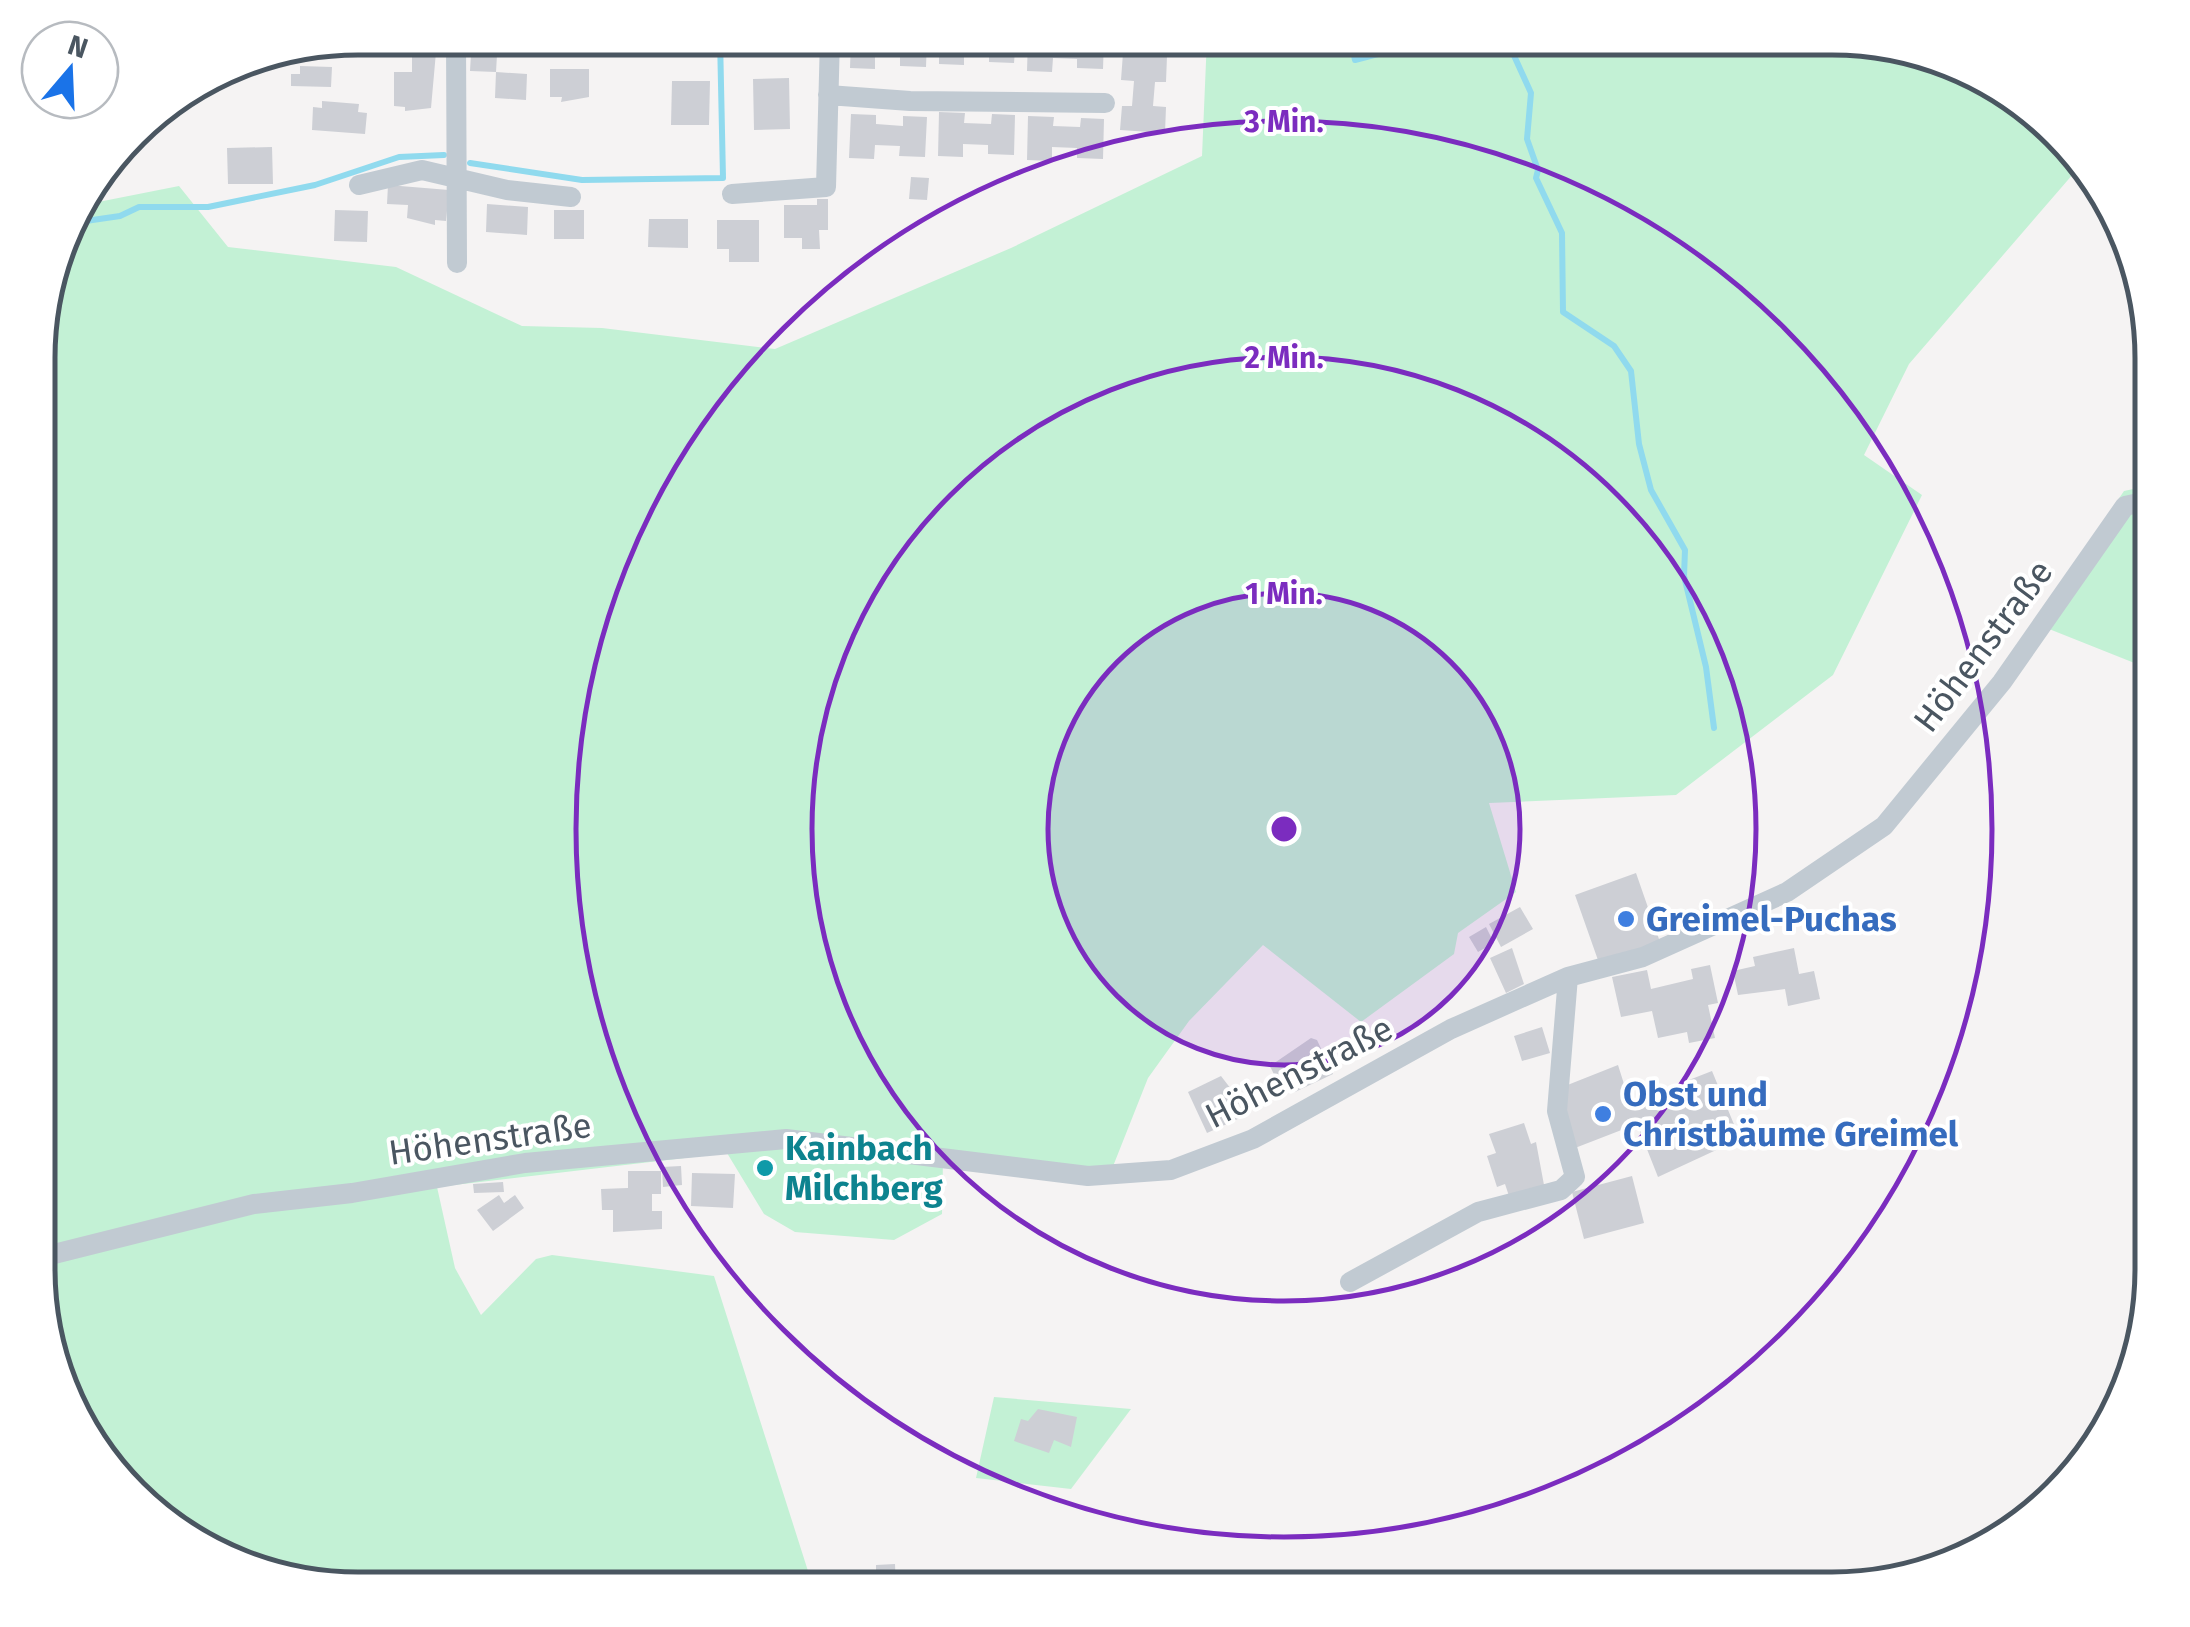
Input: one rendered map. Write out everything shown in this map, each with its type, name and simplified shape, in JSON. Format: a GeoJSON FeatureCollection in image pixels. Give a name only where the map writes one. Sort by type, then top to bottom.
{"type":"FeatureCollection","features":[{"type":"Feature","properties":{"kind":"street"},"geometry":{"type":"LineString","coordinates":[[456,55],[457,264]]}},
{"type":"Feature","properties":{"kind":"street"},"geometry":{"type":"LineString","coordinates":[[732,194],[826,187],[829,55]]}},
{"type":"Feature","properties":{"kind":"street"},"geometry":{"type":"LineString","coordinates":[[828,95],[910,101],[1105,103]]}},
{"type":"Feature","properties":{"kind":"street"},"geometry":{"type":"LineString","coordinates":[[359,186],[422,170],[456,180],[571,198]]}},
{"type":"Feature","properties":{"kind":"street","name":"Höhenstraße"},"geometry":{"type":"LineString","coordinates":[[56,1254],[254,1204],[352,1193],[524,1163],[746,1140],[786,1139],[1088,1176],[1171,1170],[1253,1140],[1451,1028],[1568,977],[1643,958],[1787,892],[1884,826],[2002,682],[2126,506],[2135,504]]}},
{"type":"Feature","properties":{"kind":"street"},"geometry":{"type":"LineString","coordinates":[[1350,1282],[1478,1212],[1561,1190],[1575,1177],[1558,1111],[1568,977]]}},
{"type":"Feature","properties":{"kind":"green space"},"geometry":{"type":"Polygon","coordinates":[[[1206,56],[1851,56],[1910,65],[1983,96],[2032,130],[2072,175],[1909,364],[1864,455],[1922,495],[1833,675],[1676,795],[1489,803],[1516,892],[1458,933],[1454,954],[1361,1022],[1263,945],[1189,1021],[1148,1078],[1106,1184],[943,1159],[942,1214],[894,1240],[795,1232],[764,1214],[727,1153],[437,1187],[455,1268],[481,1315],[536,1259],[552,1255],[714,1276],[808,1571],[339,1571],[299,1566],[242,1549],[190,1521],[158,1497],[130,1469],[86,1403],[65,1347],[56,1288],[55,358],[65,280],[78,242],[99,202],[179,186],[228,247],[396,267],[522,326],[602,328],[775,349],[1011,248],[1202,156],[1206,56]]]}},
{"type":"Feature","properties":{"kind":"green space"},"geometry":{"type":"Polygon","coordinates":[[[2135,489],[2135,663],[2034,623],[2124,491],[2135,489]]]}},
{"type":"Feature","properties":{"kind":"green space"},"geometry":{"type":"Polygon","coordinates":[[[994,1397],[1131,1409],[1071,1489],[976,1478],[994,1397]]]}},
{"type":"Feature","properties":{"kind":"building"},"geometry":{"type":"Polygon","coordinates":[[[412,55],[436,55],[431,108],[405,111],[405,107],[394,106],[394,72],[412,72],[412,55]]]}},
{"type":"Feature","properties":{"kind":"building"},"geometry":{"type":"Polygon","coordinates":[[[471,55],[497,55],[496,72],[470,71],[471,55]]]}},
{"type":"Feature","properties":{"kind":"building"},"geometry":{"type":"Polygon","coordinates":[[[850,55],[875,55],[875,69],[850,68],[850,55]]]}},
{"type":"Feature","properties":{"kind":"building"},"geometry":{"type":"Polygon","coordinates":[[[884,55],[926,55],[926,67],[900,66],[900,56],[884,55]]]}},
{"type":"Feature","properties":{"kind":"building"},"geometry":{"type":"Polygon","coordinates":[[[939,55],[964,55],[964,65],[939,64],[939,55]]]}},
{"type":"Feature","properties":{"kind":"building"},"geometry":{"type":"Polygon","coordinates":[[[989,55],[1015,55],[1014,63],[989,62],[989,55]]]}},
{"type":"Feature","properties":{"kind":"building"},"geometry":{"type":"Polygon","coordinates":[[[1027,55],[1103,55],[1103,69],[1077,68],[1077,59],[1053,58],[1052,72],[1027,71],[1027,55]]]}},
{"type":"Feature","properties":{"kind":"building"},"geometry":{"type":"Polygon","coordinates":[[[1123,56],[1167,56],[1166,82],[1155,82],[1153,106],[1166,107],[1165,133],[1120,130],[1122,106],[1132,106],[1134,81],[1121,80],[1123,56]]]}},
{"type":"Feature","properties":{"kind":"building"},"geometry":{"type":"Polygon","coordinates":[[[300,66],[332,67],[331,87],[291,86],[291,74],[300,74],[300,66]]]}},
{"type":"Feature","properties":{"kind":"building"},"geometry":{"type":"Polygon","coordinates":[[[550,69],[589,69],[589,97],[561,102],[562,97],[550,97],[550,69]]]}},
{"type":"Feature","properties":{"kind":"building"},"geometry":{"type":"Polygon","coordinates":[[[496,72],[527,74],[526,100],[495,98],[496,72]]]}},
{"type":"Feature","properties":{"kind":"building"},"geometry":{"type":"Polygon","coordinates":[[[789,78],[790,129],[754,130],[753,79],[789,78]]]}},
{"type":"Feature","properties":{"kind":"building"},"geometry":{"type":"Polygon","coordinates":[[[672,81],[710,81],[709,125],[671,125],[672,81]]]}},
{"type":"Feature","properties":{"kind":"building"},"geometry":{"type":"Polygon","coordinates":[[[322,101],[359,104],[358,112],[367,113],[365,134],[312,130],[313,107],[322,108],[322,101]]]}},
{"type":"Feature","properties":{"kind":"building"},"geometry":{"type":"Polygon","coordinates":[[[939,112],[965,113],[964,123],[991,124],[992,114],[1015,115],[1014,155],[988,154],[988,145],[963,144],[963,157],[938,156],[939,112]]]}},
{"type":"Feature","properties":{"kind":"building"},"geometry":{"type":"Polygon","coordinates":[[[851,114],[876,115],[876,124],[903,126],[903,116],[927,117],[925,157],[899,156],[900,146],[875,145],[874,159],[849,158],[851,114]]]}},
{"type":"Feature","properties":{"kind":"building"},"geometry":{"type":"Polygon","coordinates":[[[1028,116],[1054,117],[1053,126],[1080,127],[1081,118],[1104,119],[1103,159],[1077,158],[1077,148],[1052,147],[1052,161],[1027,160],[1028,116]]]}},
{"type":"Feature","properties":{"kind":"building"},"geometry":{"type":"Polygon","coordinates":[[[272,147],[273,184],[228,184],[227,148],[272,147]]]}},
{"type":"Feature","properties":{"kind":"building"},"geometry":{"type":"Polygon","coordinates":[[[911,177],[929,178],[927,200],[909,199],[911,177]]]}},
{"type":"Feature","properties":{"kind":"building"},"geometry":{"type":"Polygon","coordinates":[[[388,185],[449,190],[446,221],[435,220],[435,225],[407,218],[408,205],[387,204],[388,185]]]}},
{"type":"Feature","properties":{"kind":"building"},"geometry":{"type":"Polygon","coordinates":[[[817,199],[828,199],[828,230],[819,230],[820,249],[802,249],[802,238],[784,238],[784,205],[817,205],[817,199]]]}},
{"type":"Feature","properties":{"kind":"building"},"geometry":{"type":"Polygon","coordinates":[[[487,204],[528,207],[527,235],[486,232],[487,204]]]}},
{"type":"Feature","properties":{"kind":"building"},"geometry":{"type":"Polygon","coordinates":[[[335,210],[368,211],[367,242],[334,241],[335,210]]]}},
{"type":"Feature","properties":{"kind":"building"},"geometry":{"type":"Polygon","coordinates":[[[554,210],[584,210],[584,239],[554,239],[554,210]]]}},
{"type":"Feature","properties":{"kind":"building"},"geometry":{"type":"Polygon","coordinates":[[[649,219],[688,219],[688,248],[648,247],[649,219]]]}},
{"type":"Feature","properties":{"kind":"building"},"geometry":{"type":"Polygon","coordinates":[[[717,220],[759,220],[759,262],[729,262],[729,249],[717,249],[717,220]]]}},
{"type":"Feature","properties":{"kind":"building"},"geometry":{"type":"Polygon","coordinates":[[[1636,873],[1660,942],[1599,963],[1575,895],[1636,873]]]}},
{"type":"Feature","properties":{"kind":"building"},"geometry":{"type":"Polygon","coordinates":[[[1520,907],[1533,929],[1501,947],[1489,924],[1520,907]]]}},
{"type":"Feature","properties":{"kind":"building"},"geometry":{"type":"Polygon","coordinates":[[[1486,927],[1494,943],[1478,952],[1469,937],[1486,927]]]}},
{"type":"Feature","properties":{"kind":"building"},"geometry":{"type":"Polygon","coordinates":[[[1512,948],[1524,984],[1506,993],[1490,958],[1512,948]]]}},
{"type":"Feature","properties":{"kind":"building"},"geometry":{"type":"Polygon","coordinates":[[[1794,948],[1799,974],[1814,971],[1820,999],[1788,1006],[1785,989],[1738,995],[1733,971],[1755,966],[1753,957],[1794,948]]]}},
{"type":"Feature","properties":{"kind":"building"},"geometry":{"type":"Polygon","coordinates":[[[1710,965],[1718,1003],[1708,1005],[1715,1038],[1689,1043],[1687,1032],[1658,1038],[1652,1011],[1621,1017],[1612,977],[1647,970],[1651,989],[1693,979],[1691,969],[1710,965]]]}},
{"type":"Feature","properties":{"kind":"building"},"geometry":{"type":"Polygon","coordinates":[[[1542,1027],[1550,1053],[1522,1061],[1514,1036],[1542,1027]]]}},
{"type":"Feature","properties":{"kind":"building"},"geometry":{"type":"Polygon","coordinates":[[[1311,1038],[1317,1040],[1333,1074],[1295,1092],[1289,1078],[1278,1083],[1270,1066],[1311,1038]]]}},
{"type":"Feature","properties":{"kind":"building"},"geometry":{"type":"Polygon","coordinates":[[[1618,1065],[1630,1103],[1712,1071],[1740,1139],[1658,1177],[1637,1124],[1575,1148],[1561,1115],[1565,1086],[1618,1065]]]}},
{"type":"Feature","properties":{"kind":"building"},"geometry":{"type":"Polygon","coordinates":[[[1221,1076],[1241,1102],[1234,1106],[1240,1118],[1207,1133],[1188,1092],[1221,1076]]]}},
{"type":"Feature","properties":{"kind":"building"},"geometry":{"type":"Polygon","coordinates":[[[1524,1123],[1531,1144],[1536,1142],[1544,1185],[1509,1196],[1505,1184],[1497,1187],[1487,1156],[1496,1153],[1489,1134],[1524,1123]]]}},
{"type":"Feature","properties":{"kind":"building"},"geometry":{"type":"Polygon","coordinates":[[[681,1166],[682,1185],[663,1187],[662,1167],[681,1166]]]}},
{"type":"Feature","properties":{"kind":"building"},"geometry":{"type":"Polygon","coordinates":[[[628,1171],[661,1171],[661,1194],[652,1194],[652,1211],[662,1211],[662,1229],[613,1232],[613,1210],[602,1210],[601,1189],[628,1188],[628,1171]]]}},
{"type":"Feature","properties":{"kind":"building"},"geometry":{"type":"Polygon","coordinates":[[[692,1173],[735,1174],[733,1208],[691,1206],[692,1173]]]}},
{"type":"Feature","properties":{"kind":"building"},"geometry":{"type":"Polygon","coordinates":[[[1632,1176],[1644,1223],[1584,1239],[1572,1192],[1632,1176]]]}},
{"type":"Feature","properties":{"kind":"building"},"geometry":{"type":"Polygon","coordinates":[[[503,1182],[504,1192],[474,1193],[473,1184],[503,1182]]]}},
{"type":"Feature","properties":{"kind":"building"},"geometry":{"type":"Polygon","coordinates":[[[499,1195],[504,1203],[515,1195],[524,1208],[493,1231],[477,1210],[499,1195]]]}},
{"type":"Feature","properties":{"kind":"building"},"geometry":{"type":"Polygon","coordinates":[[[1038,1409],[1077,1417],[1071,1447],[1054,1440],[1049,1453],[1014,1441],[1021,1419],[1028,1421],[1038,1409]]]}},
{"type":"Feature","properties":{"kind":"building"},"geometry":{"type":"Polygon","coordinates":[[[895,1564],[895,1571],[876,1571],[876,1565],[895,1564]]]}},
{"type":"Feature","properties":{"kind":"waterway"},"geometry":{"type":"LineString","coordinates":[[470,163],[582,180],[723,178],[720,55]]}},
{"type":"Feature","properties":{"kind":"waterway"},"geometry":{"type":"LineString","coordinates":[[1354,56],[1355,60],[1371,56]]}},
{"type":"Feature","properties":{"kind":"waterway"},"geometry":{"type":"LineString","coordinates":[[1514,56],[1531,93],[1527,139],[1538,170],[1536,178],[1562,233],[1563,312],[1614,346],[1631,371],[1639,444],[1651,490],[1685,550],[1684,576],[1706,667],[1714,728]]}},
{"type":"Feature","properties":{"kind":"waterway"},"geometry":{"type":"LineString","coordinates":[[88,221],[120,216],[139,207],[208,207],[315,185],[399,157],[444,155]]}},
{"type":"Feature","properties":{"kind":"place","name":"Greimel-Puchas"},"geometry":{"type":"Point","coordinates":[1626,919]}},
{"type":"Feature","properties":{"kind":"place","name":"Obst und Christbäume Greimel"},"geometry":{"type":"Point","coordinates":[1603,1114]}},
{"type":"Feature","properties":{"kind":"place","name":"Kainbach Milchberg"},"geometry":{"type":"Point","coordinates":[765,1168]}}]}
